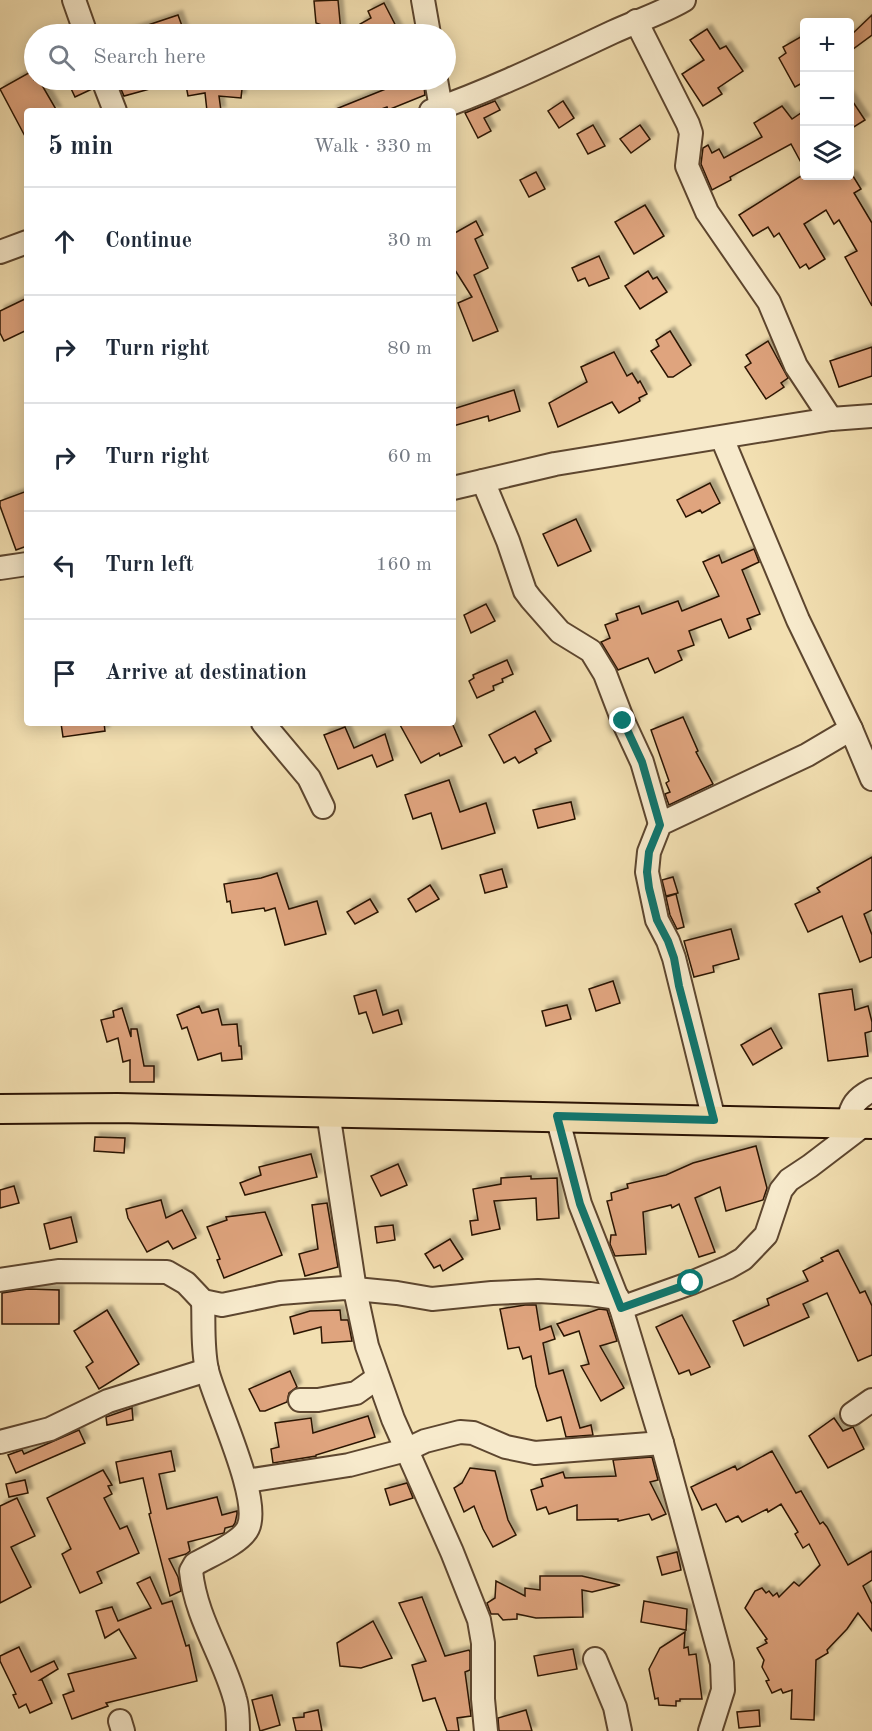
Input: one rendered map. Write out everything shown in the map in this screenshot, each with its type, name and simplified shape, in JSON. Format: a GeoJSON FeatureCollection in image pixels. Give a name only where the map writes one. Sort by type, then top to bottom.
{"type":"FeatureCollection","features":[{"type":"Feature","properties":{"kind":"main road"},"geometry":{"type":"LineString","coordinates":[[0,1109],[117,1108],[861,1124]]}},
{"type":"Feature","properties":{"kind":"street"},"geometry":{"type":"LineString","coordinates":[[74,0],[82,24]]}},
{"type":"Feature","properties":{"kind":"street"},"geometry":{"type":"LineString","coordinates":[[423,0],[427,24]]}},
{"type":"Feature","properties":{"kind":"street"},"geometry":{"type":"LineString","coordinates":[[439,108],[523,75],[636,21],[664,12],[684,0]]}},
{"type":"Feature","properties":{"kind":"street"},"geometry":{"type":"LineString","coordinates":[[636,21],[688,124],[691,133],[687,166],[707,212],[769,302],[796,366],[831,419]]}},
{"type":"Feature","properties":{"kind":"street"},"geometry":{"type":"LineString","coordinates":[[107,90],[114,108]]}},
{"type":"Feature","properties":{"kind":"street"},"geometry":{"type":"LineString","coordinates":[[436,90],[436,108]]}},
{"type":"Feature","properties":{"kind":"street"},"geometry":{"type":"LineString","coordinates":[[0,252],[24,243]]}},
{"type":"Feature","properties":{"kind":"street"},"geometry":{"type":"LineString","coordinates":[[456,487],[555,464],[831,419],[872,416]]}},
{"type":"Feature","properties":{"kind":"street"},"geometry":{"type":"LineString","coordinates":[[722,438],[798,620],[851,729],[872,779]]}},
{"type":"Feature","properties":{"kind":"street"},"geometry":{"type":"LineString","coordinates":[[483,481],[508,541],[522,584],[531,599],[561,632],[591,651],[605,674],[642,762],[660,825],[649,852],[647,872],[649,888],[657,920],[674,958],[679,986],[714,1120]]}},
{"type":"Feature","properties":{"kind":"street"},"geometry":{"type":"LineString","coordinates":[[0,568],[24,564]]}},
{"type":"Feature","properties":{"kind":"street"},"geometry":{"type":"LineString","coordinates":[[266,726],[309,778],[323,807]]}},
{"type":"Feature","properties":{"kind":"street"},"geometry":{"type":"LineString","coordinates":[[660,825],[807,755],[851,729]]}},
{"type":"Feature","properties":{"kind":"street"},"geometry":{"type":"LineString","coordinates":[[0,1280],[58,1271],[167,1272],[186,1283],[203,1301],[222,1305],[280,1293],[345,1288],[432,1299],[538,1291],[590,1293],[620,1303],[691,1283],[743,1259],[766,1235],[782,1190],[789,1180],[810,1166],[861,1124],[851,1108],[858,1097],[872,1090]]}},
{"type":"Feature","properties":{"kind":"street"},"geometry":{"type":"LineString","coordinates":[[328,1112],[355,1290],[367,1346],[377,1378],[406,1450],[452,1552],[479,1620],[483,1643],[483,1699],[486,1731]]}},
{"type":"Feature","properties":{"kind":"street"},"geometry":{"type":"LineString","coordinates":[[557,1116],[580,1204],[620,1303],[662,1443],[722,1663],[723,1690],[710,1731]]}},
{"type":"Feature","properties":{"kind":"street"},"geometry":{"type":"LineString","coordinates":[[203,1301],[204,1350],[207,1370],[246,1481],[251,1518],[241,1538],[195,1564],[191,1571],[196,1598],[206,1629],[236,1700],[238,1731]]}},
{"type":"Feature","properties":{"kind":"street"},"geometry":{"type":"LineString","coordinates":[[0,1442],[50,1429],[108,1401],[207,1370]]}},
{"type":"Feature","properties":{"kind":"street"},"geometry":{"type":"LineString","coordinates":[[300,1400],[318,1400],[356,1393],[377,1378]]}},
{"type":"Feature","properties":{"kind":"street"},"geometry":{"type":"LineString","coordinates":[[852,1414],[872,1400]]}},
{"type":"Feature","properties":{"kind":"street"},"geometry":{"type":"LineString","coordinates":[[246,1481],[349,1465],[406,1450],[425,1441],[467,1431],[506,1447],[535,1453],[662,1443]]}},
{"type":"Feature","properties":{"kind":"street"},"geometry":{"type":"LineString","coordinates":[[595,1659],[615,1707],[620,1731]]}},
{"type":"Feature","properties":{"kind":"building"},"geometry":{"type":"Polygon","coordinates":[[[338,0],[340,24],[316,23],[314,1],[338,0]]]}},
{"type":"Feature","properties":{"kind":"building"},"geometry":{"type":"Polygon","coordinates":[[[384,3],[395,24],[360,24],[371,18],[368,11],[384,3]]]}},
{"type":"Feature","properties":{"kind":"building"},"geometry":{"type":"Polygon","coordinates":[[[178,15],[181,24],[151,24],[178,15]]]}},
{"type":"Feature","properties":{"kind":"building"},"geometry":{"type":"Polygon","coordinates":[[[872,15],[872,35],[854,48],[854,32],[872,15]]]}},
{"type":"Feature","properties":{"kind":"building"},"geometry":{"type":"Polygon","coordinates":[[[707,29],[720,49],[726,46],[743,71],[718,88],[722,94],[703,106],[682,74],[704,60],[690,40],[707,29]]]}},
{"type":"Feature","properties":{"kind":"building"},"geometry":{"type":"Polygon","coordinates":[[[800,37],[800,84],[795,87],[779,58],[786,53],[783,47],[800,37]]]}},
{"type":"Feature","properties":{"kind":"building"},"geometry":{"type":"Polygon","coordinates":[[[24,76],[24,90],[45,90],[55,108],[24,108],[24,134],[0,89],[24,76]]]}},
{"type":"Feature","properties":{"kind":"building"},"geometry":{"type":"Polygon","coordinates":[[[72,90],[90,90],[75,97],[72,90]]]}},
{"type":"Feature","properties":{"kind":"building"},"geometry":{"type":"Polygon","coordinates":[[[121,90],[146,90],[124,96],[121,90]]]}},
{"type":"Feature","properties":{"kind":"building"},"geometry":{"type":"Polygon","coordinates":[[[187,90],[242,90],[241,98],[219,96],[221,108],[207,108],[205,93],[188,96],[187,90]]]}},
{"type":"Feature","properties":{"kind":"building"},"geometry":{"type":"Polygon","coordinates":[[[383,90],[424,90],[425,95],[393,108],[338,108],[383,90]]]}},
{"type":"Feature","properties":{"kind":"building"},"geometry":{"type":"Polygon","coordinates":[[[495,101],[500,110],[484,118],[491,131],[478,138],[465,113],[495,101]]]}},
{"type":"Feature","properties":{"kind":"building"},"geometry":{"type":"Polygon","coordinates":[[[563,101],[574,118],[559,128],[548,111],[563,101]]]}},
{"type":"Feature","properties":{"kind":"building"},"geometry":{"type":"Polygon","coordinates":[[[854,104],[865,120],[854,127],[854,104]]]}},
{"type":"Feature","properties":{"kind":"building"},"geometry":{"type":"Polygon","coordinates":[[[782,106],[792,119],[800,114],[800,161],[791,144],[730,177],[731,180],[712,190],[701,164],[703,148],[708,145],[712,153],[719,149],[724,158],[762,137],[754,123],[782,106]]]}},
{"type":"Feature","properties":{"kind":"building"},"geometry":{"type":"Polygon","coordinates":[[[593,125],[605,146],[588,154],[577,134],[593,125]]]}},
{"type":"Feature","properties":{"kind":"building"},"geometry":{"type":"Polygon","coordinates":[[[640,125],[650,139],[631,153],[620,139],[640,125]]]}},
{"type":"Feature","properties":{"kind":"building"},"geometry":{"type":"Polygon","coordinates":[[[536,172],[545,189],[529,197],[520,180],[536,172]]]}},
{"type":"Feature","properties":{"kind":"building"},"geometry":{"type":"Polygon","coordinates":[[[800,177],[800,180],[854,180],[854,178],[861,189],[854,193],[872,223],[872,306],[845,257],[857,251],[839,220],[834,224],[826,210],[804,224],[825,259],[809,269],[806,264],[800,268],[779,233],[774,237],[768,227],[753,236],[739,215],[800,177]]]}},
{"type":"Feature","properties":{"kind":"building"},"geometry":{"type":"Polygon","coordinates":[[[645,205],[664,236],[634,254],[615,222],[645,205]]]}},
{"type":"Feature","properties":{"kind":"building"},"geometry":{"type":"Polygon","coordinates":[[[476,221],[483,235],[475,239],[488,268],[474,275],[498,331],[473,341],[458,303],[472,297],[456,272],[456,232],[476,221]]]}},
{"type":"Feature","properties":{"kind":"building"},"geometry":{"type":"Polygon","coordinates":[[[599,256],[609,278],[589,286],[585,278],[578,281],[572,268],[599,256]]]}},
{"type":"Feature","properties":{"kind":"building"},"geometry":{"type":"Polygon","coordinates":[[[648,271],[653,279],[657,277],[667,292],[640,309],[625,286],[648,271]]]}},
{"type":"Feature","properties":{"kind":"building"},"geometry":{"type":"Polygon","coordinates":[[[24,299],[24,331],[4,341],[0,333],[0,311],[24,299]]]}},
{"type":"Feature","properties":{"kind":"building"},"geometry":{"type":"Polygon","coordinates":[[[670,331],[691,365],[673,377],[668,377],[651,351],[659,346],[656,340],[670,331]]]}},
{"type":"Feature","properties":{"kind":"building"},"geometry":{"type":"Polygon","coordinates":[[[768,341],[788,378],[781,383],[784,387],[766,399],[745,367],[751,363],[746,355],[768,341]]]}},
{"type":"Feature","properties":{"kind":"building"},"geometry":{"type":"Polygon","coordinates":[[[872,347],[872,376],[839,387],[830,361],[872,347]]]}},
{"type":"Feature","properties":{"kind":"building"},"geometry":{"type":"Polygon","coordinates":[[[614,352],[627,376],[632,373],[638,383],[640,381],[647,394],[639,398],[640,401],[619,413],[612,402],[558,427],[549,403],[587,382],[581,367],[614,352]]]}},
{"type":"Feature","properties":{"kind":"building"},"geometry":{"type":"Polygon","coordinates":[[[514,390],[520,411],[489,421],[488,416],[456,425],[456,408],[514,390]]]}},
{"type":"Feature","properties":{"kind":"building"},"geometry":{"type":"Polygon","coordinates":[[[710,483],[720,503],[702,513],[700,510],[686,517],[677,500],[710,483]]]}},
{"type":"Feature","properties":{"kind":"building"},"geometry":{"type":"Polygon","coordinates":[[[24,492],[24,547],[16,550],[0,501],[24,492]]]}},
{"type":"Feature","properties":{"kind":"building"},"geometry":{"type":"Polygon","coordinates":[[[576,519],[591,551],[558,566],[543,534],[576,519]]]}},
{"type":"Feature","properties":{"kind":"building"},"geometry":{"type":"Polygon","coordinates":[[[754,549],[759,562],[742,570],[760,614],[747,619],[751,629],[729,638],[721,619],[689,631],[694,645],[678,651],[682,660],[655,673],[648,658],[618,670],[601,642],[610,638],[605,625],[618,620],[616,614],[639,606],[642,614],[678,601],[682,611],[719,596],[703,562],[719,555],[722,563],[754,549]]]}},
{"type":"Feature","properties":{"kind":"building"},"geometry":{"type":"Polygon","coordinates":[[[486,604],[495,621],[471,633],[464,615],[486,604]]]}},
{"type":"Feature","properties":{"kind":"building"},"geometry":{"type":"Polygon","coordinates":[[[507,660],[513,674],[493,686],[494,690],[477,698],[469,681],[474,678],[473,675],[507,660]]]}},
{"type":"Feature","properties":{"kind":"building"},"geometry":{"type":"Polygon","coordinates":[[[535,711],[551,741],[535,749],[537,753],[519,763],[515,757],[504,763],[489,735],[535,711]]]}},
{"type":"Feature","properties":{"kind":"building"},"geometry":{"type":"Polygon","coordinates":[[[683,717],[698,751],[696,752],[713,784],[669,805],[665,794],[670,792],[666,783],[669,781],[651,730],[683,717]]]}},
{"type":"Feature","properties":{"kind":"building"},"geometry":{"type":"Polygon","coordinates":[[[61,726],[104,726],[105,731],[63,737],[61,726]]]}},
{"type":"Feature","properties":{"kind":"building"},"geometry":{"type":"Polygon","coordinates":[[[401,726],[453,726],[462,746],[440,756],[439,753],[421,763],[401,726]]]}},
{"type":"Feature","properties":{"kind":"building"},"geometry":{"type":"Polygon","coordinates":[[[345,727],[354,748],[385,734],[393,760],[377,767],[372,755],[338,769],[324,735],[345,727]]]}},
{"type":"Feature","properties":{"kind":"building"},"geometry":{"type":"Polygon","coordinates":[[[449,780],[460,812],[486,803],[495,833],[442,849],[431,813],[413,819],[405,795],[449,780]]]}},
{"type":"Feature","properties":{"kind":"building"},"geometry":{"type":"Polygon","coordinates":[[[571,802],[575,819],[538,828],[533,810],[571,802]]]}},
{"type":"Feature","properties":{"kind":"building"},"geometry":{"type":"Polygon","coordinates":[[[872,857],[872,910],[864,914],[872,935],[872,957],[860,962],[842,916],[808,932],[795,904],[820,892],[817,888],[872,857]]]}},
{"type":"Feature","properties":{"kind":"building"},"geometry":{"type":"Polygon","coordinates":[[[502,869],[507,887],[485,893],[480,875],[502,869]]]}},
{"type":"Feature","properties":{"kind":"building"},"geometry":{"type":"Polygon","coordinates":[[[277,873],[289,909],[317,901],[326,934],[285,945],[275,908],[265,911],[264,908],[232,913],[230,901],[227,902],[224,884],[277,873]]]}},
{"type":"Feature","properties":{"kind":"building"},"geometry":{"type":"Polygon","coordinates":[[[673,877],[678,893],[666,896],[662,880],[673,877]]]}},
{"type":"Feature","properties":{"kind":"building"},"geometry":{"type":"Polygon","coordinates":[[[430,885],[439,899],[416,912],[408,899],[430,885]]]}},
{"type":"Feature","properties":{"kind":"building"},"geometry":{"type":"Polygon","coordinates":[[[676,894],[684,927],[677,929],[670,915],[666,897],[676,894]]]}},
{"type":"Feature","properties":{"kind":"building"},"geometry":{"type":"Polygon","coordinates":[[[370,899],[378,912],[355,924],[347,912],[370,899]]]}},
{"type":"Feature","properties":{"kind":"building"},"geometry":{"type":"Polygon","coordinates":[[[731,929],[739,959],[713,966],[714,972],[694,977],[684,941],[731,929]]]}},
{"type":"Feature","properties":{"kind":"building"},"geometry":{"type":"Polygon","coordinates":[[[613,981],[620,1003],[596,1011],[589,989],[613,981]]]}},
{"type":"Feature","properties":{"kind":"building"},"geometry":{"type":"Polygon","coordinates":[[[852,989],[855,1010],[868,1006],[872,1022],[872,1031],[865,1033],[868,1056],[828,1061],[819,994],[852,989]]]}},
{"type":"Feature","properties":{"kind":"building"},"geometry":{"type":"Polygon","coordinates":[[[376,990],[383,1015],[398,1010],[402,1024],[373,1033],[366,1012],[359,1014],[354,996],[376,990]]]}},
{"type":"Feature","properties":{"kind":"building"},"geometry":{"type":"Polygon","coordinates":[[[567,1005],[571,1019],[546,1026],[542,1011],[567,1005]]]}},
{"type":"Feature","properties":{"kind":"building"},"geometry":{"type":"Polygon","coordinates":[[[199,1006],[202,1013],[218,1009],[222,1025],[237,1024],[242,1059],[222,1061],[221,1053],[198,1060],[187,1027],[182,1029],[177,1015],[199,1006]]]}},
{"type":"Feature","properties":{"kind":"building"},"geometry":{"type":"Polygon","coordinates":[[[122,1008],[131,1037],[131,1029],[137,1029],[144,1066],[154,1066],[154,1082],[130,1082],[130,1060],[123,1062],[118,1038],[107,1042],[101,1020],[114,1017],[113,1011],[122,1008]]]}},
{"type":"Feature","properties":{"kind":"building"},"geometry":{"type":"Polygon","coordinates":[[[771,1028],[782,1048],[753,1065],[741,1045],[771,1028]]]}},
{"type":"Feature","properties":{"kind":"building"},"geometry":{"type":"Polygon","coordinates":[[[95,1137],[125,1138],[124,1153],[94,1151],[95,1137]]]}},
{"type":"Feature","properties":{"kind":"building"},"geometry":{"type":"Polygon","coordinates":[[[756,1146],[767,1188],[763,1200],[726,1211],[720,1187],[695,1198],[715,1252],[699,1257],[679,1204],[672,1208],[671,1205],[643,1212],[646,1254],[615,1256],[610,1244],[611,1235],[616,1235],[607,1201],[612,1200],[611,1193],[628,1188],[627,1184],[666,1175],[693,1163],[756,1146]]]}},
{"type":"Feature","properties":{"kind":"building"},"geometry":{"type":"Polygon","coordinates":[[[311,1154],[317,1177],[245,1195],[240,1183],[261,1175],[259,1167],[311,1154]]]}},
{"type":"Feature","properties":{"kind":"building"},"geometry":{"type":"Polygon","coordinates":[[[398,1164],[407,1185],[381,1196],[371,1176],[398,1164]]]}},
{"type":"Feature","properties":{"kind":"building"},"geometry":{"type":"Polygon","coordinates":[[[531,1176],[531,1179],[557,1178],[559,1218],[537,1220],[536,1198],[494,1201],[500,1229],[472,1235],[470,1221],[478,1220],[473,1189],[501,1184],[501,1178],[531,1176]]]}},
{"type":"Feature","properties":{"kind":"building"},"geometry":{"type":"Polygon","coordinates":[[[14,1186],[19,1203],[0,1208],[0,1190],[14,1186]]]}},
{"type":"Feature","properties":{"kind":"building"},"geometry":{"type":"Polygon","coordinates":[[[161,1200],[166,1218],[182,1210],[196,1238],[173,1249],[168,1241],[147,1252],[128,1218],[126,1209],[161,1200]]]}},
{"type":"Feature","properties":{"kind":"building"},"geometry":{"type":"Polygon","coordinates":[[[327,1203],[338,1267],[305,1276],[299,1254],[318,1249],[312,1205],[327,1203]]]}},
{"type":"Feature","properties":{"kind":"building"},"geometry":{"type":"Polygon","coordinates":[[[265,1212],[282,1255],[224,1278],[217,1260],[220,1259],[207,1227],[227,1220],[226,1217],[265,1212]]]}},
{"type":"Feature","properties":{"kind":"building"},"geometry":{"type":"Polygon","coordinates":[[[71,1217],[77,1242],[50,1249],[44,1224],[71,1217]]]}},
{"type":"Feature","properties":{"kind":"building"},"geometry":{"type":"Polygon","coordinates":[[[393,1225],[395,1240],[377,1243],[375,1227],[393,1225]]]}},
{"type":"Feature","properties":{"kind":"building"},"geometry":{"type":"Polygon","coordinates":[[[450,1239],[463,1259],[443,1271],[440,1265],[434,1268],[425,1254],[450,1239]]]}},
{"type":"Feature","properties":{"kind":"building"},"geometry":{"type":"Polygon","coordinates":[[[838,1250],[860,1293],[865,1291],[872,1306],[872,1355],[858,1361],[827,1293],[803,1304],[809,1317],[744,1346],[733,1321],[769,1305],[767,1299],[808,1281],[803,1271],[823,1261],[821,1258],[838,1250]]]}},
{"type":"Feature","properties":{"kind":"building"},"geometry":{"type":"Polygon","coordinates":[[[28,1289],[59,1290],[59,1324],[2,1324],[2,1293],[28,1289]]]}},
{"type":"Feature","properties":{"kind":"building"},"geometry":{"type":"Polygon","coordinates":[[[536,1305],[540,1330],[551,1326],[555,1339],[543,1343],[549,1374],[563,1370],[580,1428],[591,1425],[593,1435],[566,1437],[561,1417],[547,1421],[536,1386],[531,1356],[523,1359],[519,1347],[508,1349],[500,1309],[536,1305]]]}},
{"type":"Feature","properties":{"kind":"building"},"geometry":{"type":"Polygon","coordinates":[[[599,1309],[607,1310],[617,1341],[600,1346],[624,1388],[601,1401],[581,1366],[589,1364],[579,1331],[564,1336],[557,1324],[599,1309]]]}},
{"type":"Feature","properties":{"kind":"building"},"geometry":{"type":"Polygon","coordinates":[[[107,1310],[139,1364],[99,1389],[86,1367],[93,1362],[74,1331],[107,1310]]]}},
{"type":"Feature","properties":{"kind":"building"},"geometry":{"type":"Polygon","coordinates":[[[340,1310],[341,1320],[348,1320],[352,1341],[322,1343],[321,1327],[294,1334],[290,1317],[310,1311],[340,1310]]]}},
{"type":"Feature","properties":{"kind":"building"},"geometry":{"type":"Polygon","coordinates":[[[682,1315],[710,1367],[691,1375],[689,1370],[679,1374],[656,1327],[682,1315]]]}},
{"type":"Feature","properties":{"kind":"building"},"geometry":{"type":"Polygon","coordinates":[[[290,1371],[297,1387],[289,1393],[287,1402],[260,1411],[249,1389],[290,1371]]]}},
{"type":"Feature","properties":{"kind":"building"},"geometry":{"type":"Polygon","coordinates":[[[132,1408],[133,1420],[107,1425],[106,1417],[132,1408]]]}},
{"type":"Feature","properties":{"kind":"building"},"geometry":{"type":"Polygon","coordinates":[[[368,1416],[375,1437],[316,1456],[273,1463],[271,1449],[279,1447],[275,1423],[311,1418],[313,1433],[368,1416]]]}},
{"type":"Feature","properties":{"kind":"building"},"geometry":{"type":"Polygon","coordinates":[[[834,1418],[843,1431],[853,1427],[864,1449],[828,1468],[809,1436],[834,1418]]]}},
{"type":"Feature","properties":{"kind":"building"},"geometry":{"type":"Polygon","coordinates":[[[79,1430],[85,1443],[16,1473],[8,1455],[22,1450],[24,1454],[79,1430]]]}},
{"type":"Feature","properties":{"kind":"building"},"geometry":{"type":"Polygon","coordinates":[[[171,1451],[175,1471],[159,1474],[167,1509],[217,1497],[222,1515],[237,1511],[237,1514],[233,1526],[225,1528],[224,1533],[188,1542],[190,1551],[169,1559],[178,1577],[181,1591],[170,1596],[149,1514],[151,1513],[143,1478],[120,1483],[116,1462],[171,1451]]]}},
{"type":"Feature","properties":{"kind":"building"},"geometry":{"type":"Polygon","coordinates":[[[772,1451],[796,1493],[801,1491],[820,1524],[823,1522],[827,1527],[848,1565],[872,1551],[872,1580],[863,1586],[872,1604],[872,1631],[858,1613],[847,1629],[827,1650],[828,1653],[816,1660],[814,1720],[791,1719],[792,1690],[783,1693],[781,1689],[772,1693],[766,1681],[769,1680],[762,1667],[764,1660],[757,1648],[767,1643],[765,1640],[767,1639],[745,1608],[755,1591],[762,1588],[773,1596],[777,1593],[779,1597],[794,1582],[799,1586],[820,1565],[809,1544],[803,1548],[795,1534],[798,1532],[781,1504],[768,1512],[767,1509],[742,1522],[738,1516],[726,1522],[716,1504],[702,1510],[691,1487],[735,1466],[737,1470],[772,1451]]]}},
{"type":"Feature","properties":{"kind":"building"},"geometry":{"type":"Polygon","coordinates":[[[652,1457],[658,1480],[650,1482],[666,1514],[652,1520],[649,1514],[618,1521],[618,1519],[577,1520],[577,1505],[549,1514],[546,1507],[537,1510],[531,1490],[543,1486],[541,1479],[563,1472],[565,1478],[616,1476],[613,1460],[652,1457]]]}},
{"type":"Feature","properties":{"kind":"building"},"geometry":{"type":"Polygon","coordinates":[[[470,1468],[495,1471],[508,1520],[516,1535],[493,1547],[474,1506],[464,1512],[454,1488],[462,1483],[470,1468]]]}},
{"type":"Feature","properties":{"kind":"building"},"geometry":{"type":"Polygon","coordinates":[[[103,1470],[112,1485],[108,1486],[112,1494],[104,1498],[120,1529],[127,1526],[139,1553],[97,1572],[102,1583],[80,1593],[62,1554],[71,1549],[47,1498],[103,1470]]]}},
{"type":"Feature","properties":{"kind":"building"},"geometry":{"type":"Polygon","coordinates":[[[25,1480],[28,1493],[9,1497],[6,1484],[25,1480]]]}},
{"type":"Feature","properties":{"kind":"building"},"geometry":{"type":"Polygon","coordinates":[[[407,1483],[413,1498],[390,1505],[385,1489],[407,1483]]]}},
{"type":"Feature","properties":{"kind":"building"},"geometry":{"type":"Polygon","coordinates":[[[17,1498],[35,1536],[11,1547],[31,1587],[0,1603],[0,1506],[17,1498]]]}},
{"type":"Feature","properties":{"kind":"building"},"geometry":{"type":"Polygon","coordinates":[[[677,1552],[681,1570],[662,1575],[657,1557],[677,1552]]]}},
{"type":"Feature","properties":{"kind":"building"},"geometry":{"type":"Polygon","coordinates":[[[540,1576],[582,1576],[620,1585],[592,1592],[582,1590],[583,1617],[536,1618],[517,1614],[517,1619],[503,1620],[498,1614],[491,1614],[487,1603],[495,1598],[496,1581],[525,1596],[525,1588],[540,1590],[540,1576]]]}},
{"type":"Feature","properties":{"kind":"building"},"geometry":{"type":"Polygon","coordinates":[[[150,1577],[162,1604],[172,1601],[186,1646],[189,1645],[197,1681],[106,1703],[108,1706],[72,1719],[63,1695],[74,1691],[68,1674],[136,1658],[119,1629],[105,1638],[96,1611],[112,1607],[118,1621],[151,1608],[137,1583],[150,1577]]]}},
{"type":"Feature","properties":{"kind":"building"},"geometry":{"type":"Polygon","coordinates":[[[422,1597],[445,1656],[469,1650],[470,1652],[470,1670],[465,1672],[471,1716],[457,1718],[459,1731],[447,1731],[435,1698],[423,1701],[412,1665],[426,1661],[399,1603],[422,1597]]]}},
{"type":"Feature","properties":{"kind":"building"},"geometry":{"type":"Polygon","coordinates":[[[644,1601],[687,1609],[686,1630],[641,1622],[644,1601]]]}},
{"type":"Feature","properties":{"kind":"building"},"geometry":{"type":"Polygon","coordinates":[[[373,1621],[392,1658],[361,1668],[340,1666],[337,1643],[373,1621]]]}},
{"type":"Feature","properties":{"kind":"building"},"geometry":{"type":"Polygon","coordinates":[[[685,1632],[684,1648],[688,1647],[689,1655],[696,1654],[702,1699],[680,1699],[676,1701],[676,1706],[659,1705],[658,1698],[655,1699],[649,1669],[660,1648],[685,1632]]]}},
{"type":"Feature","properties":{"kind":"building"},"geometry":{"type":"Polygon","coordinates":[[[19,1647],[31,1672],[54,1661],[58,1669],[40,1680],[52,1703],[30,1713],[26,1704],[19,1708],[13,1695],[16,1694],[0,1661],[0,1656],[19,1647]]]}},
{"type":"Feature","properties":{"kind":"building"},"geometry":{"type":"Polygon","coordinates":[[[573,1649],[577,1669],[538,1676],[534,1656],[573,1649]]]}},
{"type":"Feature","properties":{"kind":"building"},"geometry":{"type":"Polygon","coordinates":[[[272,1695],[280,1725],[260,1731],[252,1700],[272,1695]]]}},
{"type":"Feature","properties":{"kind":"building"},"geometry":{"type":"Polygon","coordinates":[[[318,1710],[322,1731],[296,1731],[293,1718],[304,1717],[304,1713],[318,1710]]]}},
{"type":"Feature","properties":{"kind":"building"},"geometry":{"type":"Polygon","coordinates":[[[526,1710],[532,1731],[499,1731],[498,1718],[526,1710]]]}},
{"type":"Feature","properties":{"kind":"building"},"geometry":{"type":"Polygon","coordinates":[[[759,1710],[760,1726],[739,1728],[737,1712],[759,1710]]]}},
{"type":"Feature","properties":{"kind":"route"},"geometry":{"type":"LineString","coordinates":[[623,721],[642,762],[660,825],[649,852],[647,872],[649,888],[657,920],[674,958],[679,986],[691,1023],[714,1120],[557,1116],[580,1204],[621,1308],[691,1283]]}}]}
